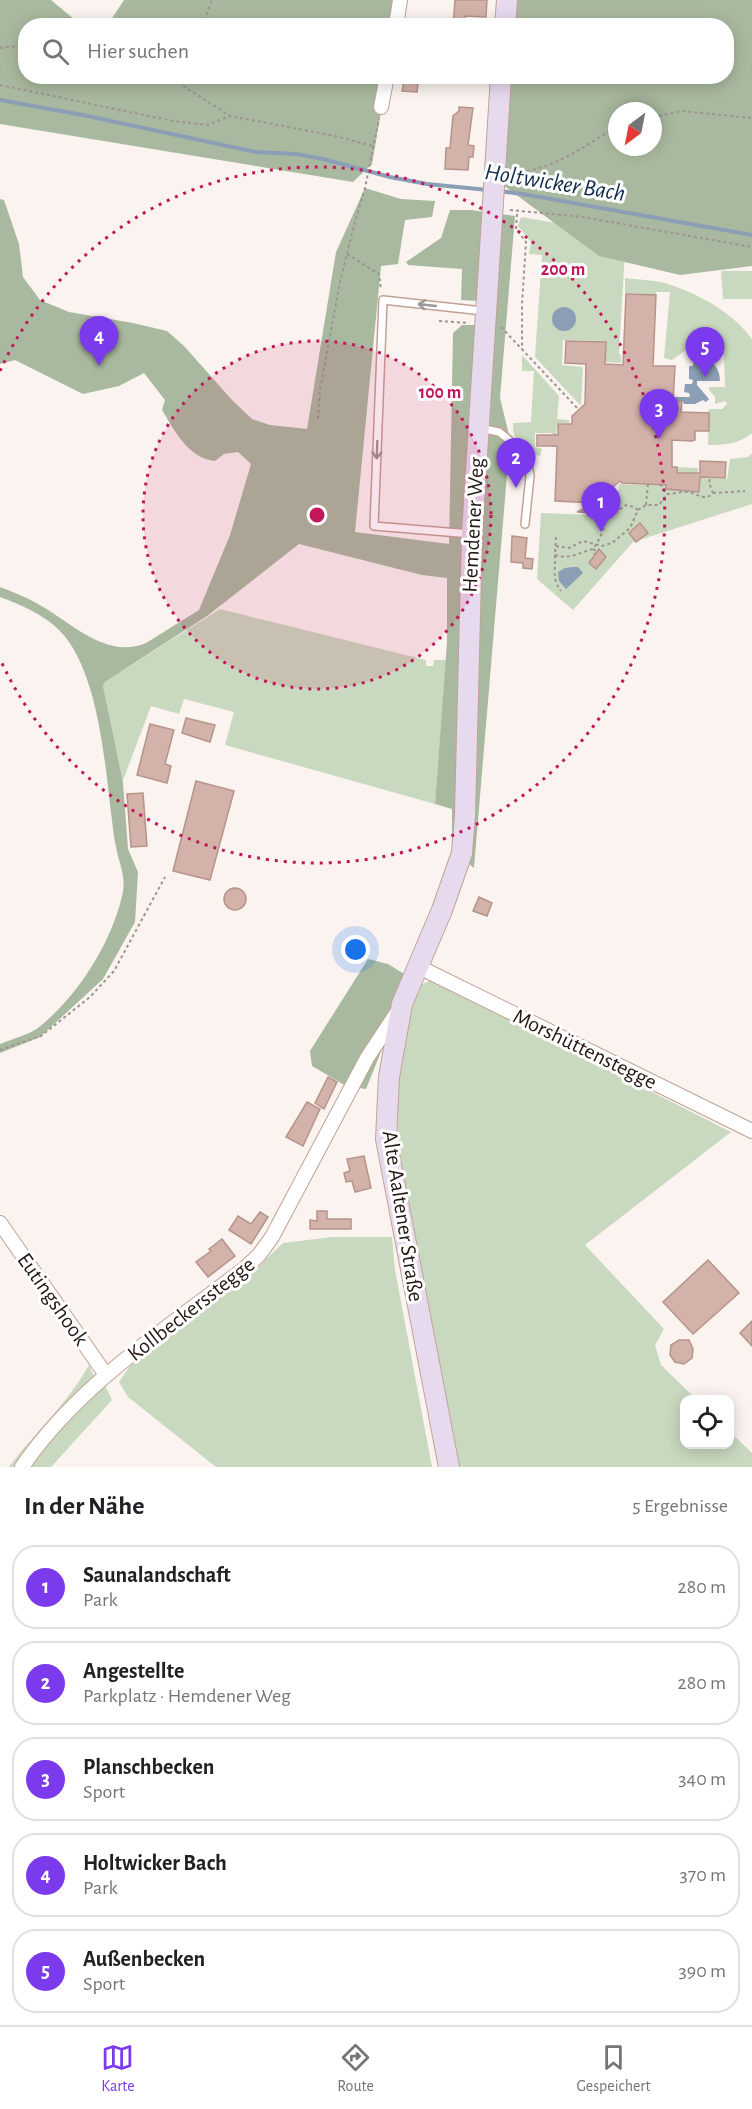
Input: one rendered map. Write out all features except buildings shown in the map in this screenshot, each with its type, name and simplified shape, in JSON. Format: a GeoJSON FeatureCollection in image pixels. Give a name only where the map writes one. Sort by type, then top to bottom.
{"type":"FeatureCollection","features":[{"type":"Feature","properties":{"kind":"street"},"geometry":{"type":"LineString","coordinates":[[397,18],[400,0]]}},
{"type":"Feature","properties":{"kind":"street"},"geometry":{"type":"LineString","coordinates":[[506,18],[507,0]]}},
{"type":"Feature","properties":{"kind":"street"},"geometry":{"type":"LineString","coordinates":[[381,107],[385,84]]}},
{"type":"Feature","properties":{"kind":"street","name":"Hemdener Weg"},"geometry":{"type":"LineString","coordinates":[[417,966],[442,910],[462,853],[465,815],[472,534],[478,428],[485,317],[501,209],[494,175],[500,84]]}},
{"type":"Feature","properties":{"kind":"street","name":"Alte Aaltener Straße"},"geometry":{"type":"LineString","coordinates":[[417,966],[402,1004],[389,1077],[386,1138],[449,1467]]}},
{"type":"Feature","properties":{"kind":"street","name":"Morshüttenstegge"},"geometry":{"type":"LineString","coordinates":[[417,966],[752,1131]]}},
{"type":"Feature","properties":{"kind":"street","name":"Kollbeckersstegge"},"geometry":{"type":"LineString","coordinates":[[22,1467],[34,1449],[74,1405],[106,1375],[259,1255],[272,1237],[367,1058],[402,1004]]}},
{"type":"Feature","properties":{"kind":"street","name":"Eutingshook"},"geometry":{"type":"LineString","coordinates":[[0,1223],[106,1375]]}},
{"type":"Feature","properties":{"kind":"lane"},"geometry":{"type":"LineString","coordinates":[[472,534],[374,526],[383,300],[485,317]]}},
{"type":"Feature","properties":{"kind":"lane"},"geometry":{"type":"LineString","coordinates":[[478,428],[499,432],[509,440],[528,464],[530,476],[525,524]]}},
{"type":"Feature","properties":{"kind":"path"},"geometry":{"type":"LineString","coordinates":[[205,18],[212,0]]}},
{"type":"Feature","properties":{"kind":"path"},"geometry":{"type":"LineString","coordinates":[[0,48],[18,46]]}},
{"type":"Feature","properties":{"kind":"path"},"geometry":{"type":"LineString","coordinates":[[184,84],[230,116],[335,136],[373,146]]}},
{"type":"Feature","properties":{"kind":"path"},"geometry":{"type":"LineString","coordinates":[[0,86],[173,121],[207,125],[230,116]]}},
{"type":"Feature","properties":{"kind":"path"},"geometry":{"type":"LineString","coordinates":[[318,419],[320,390],[347,254],[365,188],[381,107]]}},
{"type":"Feature","properties":{"kind":"path"},"geometry":{"type":"LineString","coordinates":[[662,115],[682,111],[752,117]]}},
{"type":"Feature","properties":{"kind":"path"},"geometry":{"type":"LineString","coordinates":[[494,175],[526,172],[569,156],[608,132]]}},
{"type":"Feature","properties":{"kind":"path"},"geometry":{"type":"LineString","coordinates":[[501,209],[583,217],[752,247]]}},
{"type":"Feature","properties":{"kind":"path"},"geometry":{"type":"LineString","coordinates":[[517,214],[516,229],[526,242],[522,350]]}},
{"type":"Feature","properties":{"kind":"path"},"geometry":{"type":"LineString","coordinates":[[347,254],[379,274],[383,300]]}},
{"type":"Feature","properties":{"kind":"path"},"geometry":{"type":"LineString","coordinates":[[439,321],[485,317],[500,326],[579,410]]}},
{"type":"Feature","properties":{"kind":"path"},"geometry":{"type":"LineString","coordinates":[[710,478],[709,483],[713,493]]}},
{"type":"Feature","properties":{"kind":"path"},"geometry":{"type":"LineString","coordinates":[[646,505],[648,484]]}},
{"type":"Feature","properties":{"kind":"path"},"geometry":{"type":"LineString","coordinates":[[660,484],[667,494]]}},
{"type":"Feature","properties":{"kind":"path"},"geometry":{"type":"LineString","coordinates":[[556,546],[568,548],[583,541],[602,546],[619,538],[630,528],[638,510],[646,505],[656,506],[667,494],[688,492],[702,498],[709,497],[713,493],[745,491]]}},
{"type":"Feature","properties":{"kind":"path"},"geometry":{"type":"LineString","coordinates":[[605,520],[626,505],[638,510]]}},
{"type":"Feature","properties":{"kind":"path"},"geometry":{"type":"LineString","coordinates":[[555,555],[560,557],[582,555],[587,550],[593,549],[604,528],[605,513]]}},
{"type":"Feature","properties":{"kind":"path"},"geometry":{"type":"LineString","coordinates":[[556,537],[553,570],[555,581],[561,591]]}},
{"type":"Feature","properties":{"kind":"path"},"geometry":{"type":"LineString","coordinates":[[593,549],[596,551],[594,554]]}},
{"type":"Feature","properties":{"kind":"path"},"geometry":{"type":"LineString","coordinates":[[0,1050],[41,1036],[90,997],[114,971],[165,877]]}},
{"type":"Feature","properties":{"kind":"green space"},"geometry":{"type":"Polygon","coordinates":[[[0,0],[51,0],[73,18],[18,18],[18,84],[386,84],[372,164],[353,182],[0,124],[0,0]]]}},
{"type":"Feature","properties":{"kind":"green space"},"geometry":{"type":"Polygon","coordinates":[[[124,0],[399,0],[396,18],[112,18],[124,0]]]}},
{"type":"Feature","properties":{"kind":"green space"},"geometry":{"type":"Polygon","coordinates":[[[516,0],[752,0],[752,266],[680,275],[599,256],[503,185],[510,84],[734,84],[734,18],[515,18],[516,0]]]}},
{"type":"Feature","properties":{"kind":"green space"},"geometry":{"type":"Polygon","coordinates":[[[365,188],[401,199],[435,201],[432,217],[405,220],[398,264],[381,266],[355,532],[449,544],[453,333],[462,325],[478,325],[479,301],[461,300],[462,269],[408,265],[406,262],[441,238],[450,210],[470,210],[515,216],[500,398],[510,439],[474,868],[452,849],[452,809],[435,804],[447,642],[447,578],[422,575],[299,544],[207,616],[105,682],[103,686],[123,783],[128,849],[138,872],[135,922],[103,979],[40,1037],[0,1053],[0,1044],[38,1028],[79,985],[110,933],[124,883],[114,837],[98,720],[92,693],[83,669],[72,647],[53,624],[24,607],[0,597],[0,587],[33,601],[89,637],[103,643],[117,647],[131,647],[146,643],[199,610],[230,535],[251,464],[238,452],[224,454],[215,461],[197,455],[177,434],[162,410],[165,400],[144,373],[119,386],[83,394],[15,360],[0,364],[0,199],[4,200],[19,244],[23,277],[40,300],[69,312],[167,331],[184,346],[252,419],[270,425],[307,429],[336,252],[365,188]]]}},
{"type":"Feature","properties":{"kind":"green space"},"geometry":{"type":"Polygon","coordinates":[[[521,217],[626,235],[619,354],[621,363],[605,362],[606,341],[563,340],[562,365],[583,367],[581,406],[535,357],[542,255],[529,254],[531,242],[518,226],[521,217]]]}},
{"type":"Feature","properties":{"kind":"green space"},"geometry":{"type":"Polygon","coordinates":[[[721,271],[752,271],[752,299],[723,299],[721,271]]]}},
{"type":"Feature","properties":{"kind":"green space"},"geometry":{"type":"Polygon","coordinates":[[[625,278],[666,283],[694,294],[726,313],[752,339],[752,433],[732,443],[708,445],[709,413],[707,412],[710,409],[722,409],[727,404],[725,401],[715,404],[715,397],[709,390],[709,387],[725,387],[724,355],[707,354],[695,344],[672,360],[664,358],[670,292],[656,292],[656,295],[625,293],[625,278]]]}},
{"type":"Feature","properties":{"kind":"green space"},"geometry":{"type":"Polygon","coordinates":[[[522,355],[559,396],[557,419],[569,420],[569,423],[557,423],[555,447],[552,447],[552,433],[535,433],[535,447],[542,449],[540,456],[524,449],[514,435],[513,423],[531,422],[534,371],[522,371],[522,355]]]}},
{"type":"Feature","properties":{"kind":"green space"},"geometry":{"type":"Polygon","coordinates":[[[752,453],[752,504],[633,542],[573,610],[537,579],[541,513],[616,516],[619,484],[671,486],[674,467],[698,468],[698,478],[727,479],[730,459],[748,457],[752,453]]]}},
{"type":"Feature","properties":{"kind":"green space"},"geometry":{"type":"Polygon","coordinates":[[[220,609],[426,660],[426,666],[433,666],[434,660],[446,660],[435,804],[225,745],[234,712],[184,699],[179,714],[151,706],[122,783],[103,686],[105,682],[220,609]]]}},
{"type":"Feature","properties":{"kind":"green space"},"geometry":{"type":"Polygon","coordinates":[[[368,959],[388,964],[409,977],[366,1089],[346,1086],[312,1066],[310,1051],[368,959]]]}},
{"type":"Feature","properties":{"kind":"green space"},"geometry":{"type":"Polygon","coordinates":[[[431,980],[731,1132],[585,1245],[664,1329],[655,1345],[661,1365],[692,1395],[680,1395],[680,1449],[734,1449],[734,1436],[752,1453],[752,1467],[458,1467],[402,1180],[396,1112],[403,1038],[419,986],[431,980]]]}},
{"type":"Feature","properties":{"kind":"green space"},"geometry":{"type":"Polygon","coordinates":[[[332,1237],[392,1237],[395,1270],[432,1467],[216,1467],[128,1397],[119,1382],[130,1366],[255,1270],[283,1243],[332,1237]]]}},
{"type":"Feature","properties":{"kind":"green space"},"geometry":{"type":"Polygon","coordinates":[[[89,1365],[94,1376],[16,1467],[9,1467],[61,1405],[89,1365]]]}},
{"type":"Feature","properties":{"kind":"green space"},"geometry":{"type":"Polygon","coordinates":[[[105,1385],[112,1400],[51,1467],[28,1467],[90,1394],[105,1385]]]}},
{"type":"Feature","properties":{"kind":"water"},"geometry":{"type":"Polygon","coordinates":[[[559,307],[569,307],[576,314],[576,324],[569,331],[559,331],[552,324],[552,314],[559,307]]]}},
{"type":"Feature","properties":{"kind":"water"},"geometry":{"type":"Polygon","coordinates":[[[694,353],[714,364],[720,381],[697,381],[697,385],[709,399],[706,402],[703,400],[695,404],[684,404],[683,401],[675,401],[675,397],[690,396],[689,393],[684,392],[685,384],[692,384],[693,380],[689,379],[689,366],[693,366],[694,353]]]}},
{"type":"Feature","properties":{"kind":"water"},"geometry":{"type":"Polygon","coordinates":[[[578,567],[583,573],[566,589],[559,581],[558,572],[578,567]]]}},
{"type":"Feature","properties":{"kind":"waterway","name":"Holtwicker Bach"},"geometry":{"type":"LineString","coordinates":[[0,100],[83,115],[256,152],[296,154],[323,159],[390,177],[427,184],[488,190]]}},
{"type":"Feature","properties":{"kind":"waterway","name":"Holtwicker Bach"},"geometry":{"type":"LineString","coordinates":[[499,191],[752,235]]}},
{"type":"Feature","properties":{"kind":"place","name":"Holtwicker Bach"},"geometry":{"type":"Point","coordinates":[99,366]}},
{"type":"Feature","properties":{"kind":"place","name":"Außenbecken"},"geometry":{"type":"Point","coordinates":[705,377]}},
{"type":"Feature","properties":{"kind":"place","name":"Planschbecken"},"geometry":{"type":"Point","coordinates":[659,439]}},
{"type":"Feature","properties":{"kind":"place","name":"Angestellte"},"geometry":{"type":"Point","coordinates":[516,488]}},
{"type":"Feature","properties":{"kind":"place","name":"Saunalandschaft"},"geometry":{"type":"Point","coordinates":[601,532]}}]}
